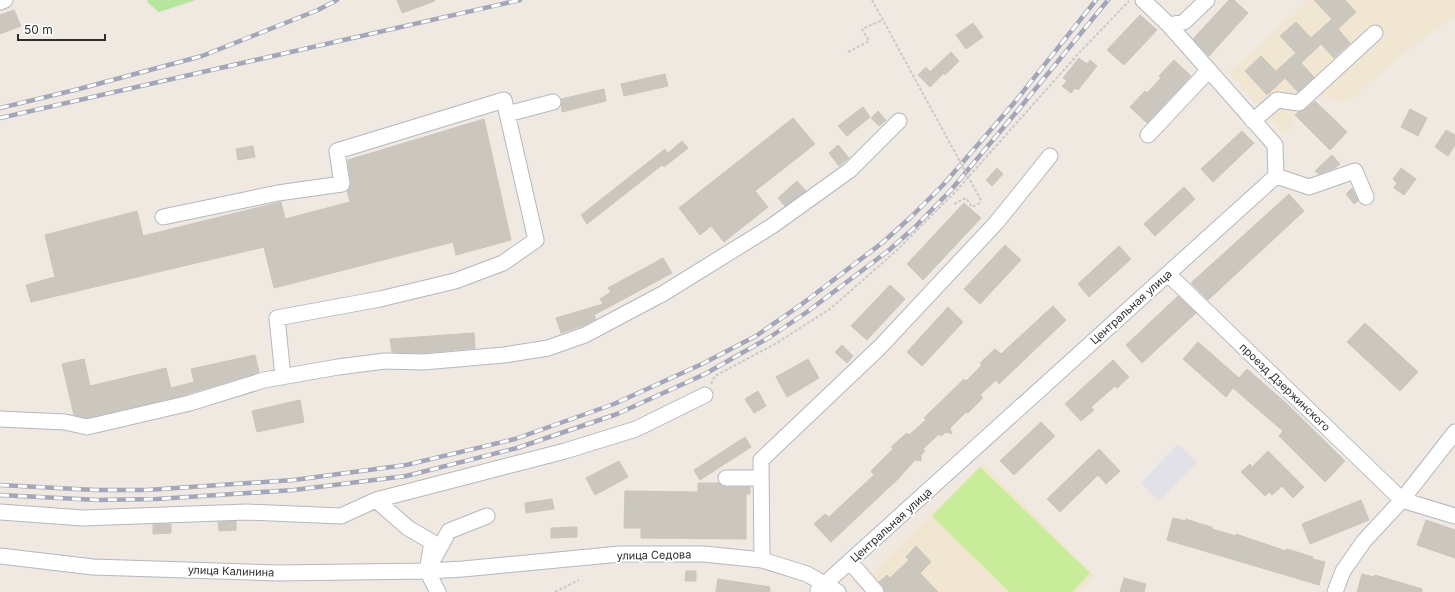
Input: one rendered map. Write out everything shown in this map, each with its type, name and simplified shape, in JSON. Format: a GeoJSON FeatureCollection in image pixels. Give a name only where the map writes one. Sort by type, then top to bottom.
{"type":"FeatureCollection","features":[{"type":"Feature","properties":{"kind":"street"},"geometry":{"type":"LineString","coordinates":[[0,2],[5,0]]}},
{"type":"Feature","properties":{"kind":"street"},"geometry":{"type":"LineString","coordinates":[[1143,0],[1169,25],[1275,146],[1276,176],[1309,187],[1355,171],[1366,197]]}},
{"type":"Feature","properties":{"kind":"street"},"geometry":{"type":"LineString","coordinates":[[1169,25],[1184,22],[1207,0]]}},
{"type":"Feature","properties":{"kind":"street"},"geometry":{"type":"LineString","coordinates":[[1253,121],[1277,100],[1299,103],[1375,33]]}},
{"type":"Feature","properties":{"kind":"street"},"geometry":{"type":"LineString","coordinates":[[1148,135],[1209,70]]}},
{"type":"Feature","properties":{"kind":"street"},"geometry":{"type":"LineString","coordinates":[[163,217],[278,193],[342,184],[337,151],[504,100],[536,240],[503,263],[455,281],[380,299],[277,318],[283,377]]}},
{"type":"Feature","properties":{"kind":"street"},"geometry":{"type":"LineString","coordinates":[[507,114],[553,102]]}},
{"type":"Feature","properties":{"kind":"street"},"geometry":{"type":"LineString","coordinates":[[0,419],[64,422],[87,427],[190,404],[264,380],[385,361],[423,362],[504,355],[548,348],[585,335],[664,293],[772,226],[850,170],[899,121]]}},
{"type":"Feature","properties":{"kind":"street"},"geometry":{"type":"LineString","coordinates":[[762,560],[761,460],[880,347],[996,223],[1050,156]]}},
{"type":"Feature","properties":{"kind":"street","name":"Центральная улица"},"geometry":{"type":"LineString","coordinates":[[827,589],[850,562],[1276,176]]}},
{"type":"Feature","properties":{"kind":"street","name":"проезд Дзержинского"},"geometry":{"type":"LineString","coordinates":[[1168,274],[1402,500]]}},
{"type":"Feature","properties":{"kind":"street"},"geometry":{"type":"LineString","coordinates":[[0,512],[83,518],[247,512],[341,516],[376,500],[565,451],[636,429],[705,396]]}},
{"type":"Feature","properties":{"kind":"street"},"geometry":{"type":"LineString","coordinates":[[1335,592],[1343,571],[1364,541],[1402,500],[1455,432]]}},
{"type":"Feature","properties":{"kind":"street"},"geometry":{"type":"LineString","coordinates":[[726,478],[761,478]]}},
{"type":"Feature","properties":{"kind":"street"},"geometry":{"type":"LineString","coordinates":[[376,500],[408,528],[432,542],[427,571],[438,592]]}},
{"type":"Feature","properties":{"kind":"street"},"geometry":{"type":"LineString","coordinates":[[1402,500],[1455,516]]}},
{"type":"Feature","properties":{"kind":"street"},"geometry":{"type":"LineString","coordinates":[[427,571],[449,531],[487,516]]}},
{"type":"Feature","properties":{"kind":"street","name":"улица Седова"},"geometry":{"type":"LineString","coordinates":[[463,569],[620,554],[704,554],[762,560],[807,574],[827,589]]}},
{"type":"Feature","properties":{"kind":"street","name":"улица Калинина"},"geometry":{"type":"LineString","coordinates":[[0,556],[101,567],[278,573],[427,571],[463,569]]}},
{"type":"Feature","properties":{"kind":"street"},"geometry":{"type":"LineString","coordinates":[[850,562],[876,592]]}},
{"type":"Feature","properties":{"kind":"path"},"geometry":{"type":"LineString","coordinates":[[872,0],[982,202],[972,207],[966,198],[954,204]]}},
{"type":"Feature","properties":{"kind":"path"},"geometry":{"type":"LineString","coordinates":[[705,396],[715,376],[775,344],[830,309],[894,252],[955,192],[1079,53],[1130,0]]}},
{"type":"Feature","properties":{"kind":"path"},"geometry":{"type":"LineString","coordinates":[[848,52],[869,41],[862,28],[883,20]]}},
{"type":"Feature","properties":{"kind":"path"},"geometry":{"type":"LineString","coordinates":[[555,592],[579,580]]}},
{"type":"Feature","properties":{"kind":"shaded area"},"geometry":{"type":"Polygon","coordinates":[[[1308,0],[1455,0],[1455,16],[1406,52],[1346,103],[1314,94],[1294,113],[1294,125],[1285,135],[1229,73],[1308,0]]]}},
{"type":"Feature","properties":{"kind":"shaded area"},"geometry":{"type":"Polygon","coordinates":[[[1178,444],[1197,462],[1159,501],[1141,483],[1178,444]]]}},
{"type":"Feature","properties":{"kind":"shaded area"},"geometry":{"type":"Polygon","coordinates":[[[983,463],[1095,576],[1081,592],[869,592],[862,584],[983,463]]]}},
{"type":"Feature","properties":{"kind":"green space"},"geometry":{"type":"Polygon","coordinates":[[[148,0],[196,0],[159,12],[147,2],[148,0]]]}},
{"type":"Feature","properties":{"kind":"green space"},"geometry":{"type":"Polygon","coordinates":[[[980,467],[1090,573],[1072,592],[1009,592],[932,516],[980,467]]]}},
{"type":"Feature","properties":{"kind":"building"},"geometry":{"type":"Polygon","coordinates":[[[397,0],[434,0],[435,1],[402,13],[397,0]]]}},
{"type":"Feature","properties":{"kind":"building"},"geometry":{"type":"Polygon","coordinates":[[[1229,0],[1234,0],[1248,13],[1209,56],[1193,39],[1229,0]]]}},
{"type":"Feature","properties":{"kind":"building"},"geometry":{"type":"Polygon","coordinates":[[[1314,0],[1345,0],[1356,12],[1338,29],[1350,43],[1334,58],[1321,44],[1301,63],[1314,77],[1298,92],[1285,78],[1267,95],[1245,71],[1261,56],[1276,71],[1296,53],[1280,36],[1296,22],[1311,38],[1332,19],[1314,0]]]}},
{"type":"Feature","properties":{"kind":"building"},"geometry":{"type":"Polygon","coordinates":[[[14,10],[21,26],[0,34],[0,15],[14,10]]]}},
{"type":"Feature","properties":{"kind":"building"},"geometry":{"type":"Polygon","coordinates":[[[1140,15],[1157,30],[1124,65],[1107,50],[1140,15]]]}},
{"type":"Feature","properties":{"kind":"building"},"geometry":{"type":"Polygon","coordinates":[[[973,23],[983,37],[966,49],[956,35],[973,23]]]}},
{"type":"Feature","properties":{"kind":"building"},"geometry":{"type":"Polygon","coordinates":[[[951,52],[959,61],[930,87],[918,75],[926,67],[930,72],[951,52]]]}},
{"type":"Feature","properties":{"kind":"building"},"geometry":{"type":"Polygon","coordinates":[[[1079,58],[1087,64],[1090,60],[1097,66],[1078,90],[1075,88],[1071,93],[1062,86],[1067,81],[1063,78],[1079,58]]]}},
{"type":"Feature","properties":{"kind":"building"},"geometry":{"type":"Polygon","coordinates":[[[1174,60],[1191,76],[1147,123],[1130,107],[1145,91],[1147,93],[1161,78],[1159,76],[1174,60]]]}},
{"type":"Feature","properties":{"kind":"building"},"geometry":{"type":"Polygon","coordinates":[[[665,74],[668,86],[624,96],[621,84],[665,74]]]}},
{"type":"Feature","properties":{"kind":"building"},"geometry":{"type":"Polygon","coordinates":[[[604,89],[606,101],[562,112],[561,99],[604,89]]]}},
{"type":"Feature","properties":{"kind":"building"},"geometry":{"type":"Polygon","coordinates":[[[1315,101],[1347,132],[1330,150],[1295,115],[1298,112],[1305,110],[1315,101]]]}},
{"type":"Feature","properties":{"kind":"building"},"geometry":{"type":"Polygon","coordinates":[[[863,107],[870,117],[847,136],[838,126],[863,107]]]}},
{"type":"Feature","properties":{"kind":"building"},"geometry":{"type":"Polygon","coordinates":[[[1410,109],[1427,118],[1418,136],[1401,127],[1410,109]]]}},
{"type":"Feature","properties":{"kind":"building"},"geometry":{"type":"Polygon","coordinates":[[[878,111],[886,120],[879,126],[871,118],[878,111]]]}},
{"type":"Feature","properties":{"kind":"building"},"geometry":{"type":"Polygon","coordinates":[[[793,118],[815,144],[755,191],[768,207],[724,242],[711,226],[700,235],[679,208],[793,118]]]}},
{"type":"Feature","properties":{"kind":"building"},"geometry":{"type":"Polygon","coordinates":[[[484,119],[511,240],[456,255],[453,242],[274,288],[264,247],[31,302],[26,285],[55,277],[45,235],[137,211],[143,236],[280,202],[285,219],[350,202],[347,191],[350,188],[351,183],[348,160],[484,119]]]}},
{"type":"Feature","properties":{"kind":"building"},"geometry":{"type":"Polygon","coordinates":[[[1446,130],[1455,135],[1455,145],[1448,156],[1435,147],[1446,130]]]}},
{"type":"Feature","properties":{"kind":"building"},"geometry":{"type":"Polygon","coordinates":[[[1242,131],[1254,143],[1213,182],[1201,169],[1242,131]]]}},
{"type":"Feature","properties":{"kind":"building"},"geometry":{"type":"Polygon","coordinates":[[[682,141],[688,148],[664,167],[662,165],[587,224],[581,215],[665,149],[668,153],[682,141]]]}},
{"type":"Feature","properties":{"kind":"building"},"geometry":{"type":"Polygon","coordinates":[[[838,145],[849,158],[839,166],[829,153],[838,145]]]}},
{"type":"Feature","properties":{"kind":"building"},"geometry":{"type":"Polygon","coordinates":[[[253,146],[255,157],[238,160],[236,149],[253,146]]]}},
{"type":"Feature","properties":{"kind":"building"},"geometry":{"type":"Polygon","coordinates":[[[1332,155],[1340,164],[1335,168],[1319,174],[1315,171],[1332,155]]]}},
{"type":"Feature","properties":{"kind":"building"},"geometry":{"type":"Polygon","coordinates":[[[997,168],[1003,174],[992,186],[986,180],[997,168]]]}},
{"type":"Feature","properties":{"kind":"building"},"geometry":{"type":"Polygon","coordinates":[[[1401,168],[1416,179],[1404,195],[1394,188],[1397,183],[1393,179],[1401,168]]]}},
{"type":"Feature","properties":{"kind":"building"},"geometry":{"type":"Polygon","coordinates":[[[797,181],[806,191],[785,206],[778,198],[797,181]]]}},
{"type":"Feature","properties":{"kind":"building"},"geometry":{"type":"Polygon","coordinates":[[[1184,187],[1195,199],[1155,236],[1144,224],[1184,187]]]}},
{"type":"Feature","properties":{"kind":"building"},"geometry":{"type":"Polygon","coordinates":[[[1352,188],[1358,201],[1354,204],[1346,194],[1352,188]]]}},
{"type":"Feature","properties":{"kind":"building"},"geometry":{"type":"Polygon","coordinates":[[[1289,194],[1304,211],[1208,300],[1191,283],[1289,194]]]}},
{"type":"Feature","properties":{"kind":"building"},"geometry":{"type":"Polygon","coordinates":[[[964,203],[981,218],[923,280],[907,264],[964,203]]]}},
{"type":"Feature","properties":{"kind":"building"},"geometry":{"type":"Polygon","coordinates":[[[1005,245],[1021,260],[980,304],[964,289],[1005,245]]]}},
{"type":"Feature","properties":{"kind":"building"},"geometry":{"type":"Polygon","coordinates":[[[1119,246],[1131,259],[1089,297],[1078,284],[1119,246]]]}},
{"type":"Feature","properties":{"kind":"building"},"geometry":{"type":"Polygon","coordinates":[[[663,258],[672,273],[594,315],[596,319],[582,326],[561,333],[556,318],[603,304],[600,299],[611,292],[608,288],[663,258]]]}},
{"type":"Feature","properties":{"kind":"building"},"geometry":{"type":"Polygon","coordinates":[[[890,285],[905,299],[867,340],[851,326],[890,285]]]}},
{"type":"Feature","properties":{"kind":"building"},"geometry":{"type":"Polygon","coordinates":[[[1178,296],[1196,313],[1142,363],[1126,345],[1178,296]]]}},
{"type":"Feature","properties":{"kind":"building"},"geometry":{"type":"Polygon","coordinates":[[[1053,306],[1066,320],[999,384],[996,380],[980,395],[983,398],[950,428],[952,434],[946,432],[941,436],[939,434],[923,449],[925,451],[921,455],[921,461],[915,460],[898,479],[831,542],[814,524],[825,514],[829,517],[874,475],[871,471],[893,449],[891,447],[907,433],[909,435],[926,420],[924,418],[964,379],[966,381],[982,365],[980,363],[995,349],[1001,354],[1053,306]]]}},
{"type":"Feature","properties":{"kind":"building"},"geometry":{"type":"Polygon","coordinates":[[[948,307],[963,322],[922,366],[907,352],[948,307]]]}},
{"type":"Feature","properties":{"kind":"building"},"geometry":{"type":"Polygon","coordinates":[[[1365,323],[1418,372],[1400,391],[1347,342],[1365,323]]]}},
{"type":"Feature","properties":{"kind":"building"},"geometry":{"type":"Polygon","coordinates":[[[474,333],[475,348],[423,353],[392,352],[390,339],[474,333]]]}},
{"type":"Feature","properties":{"kind":"building"},"geometry":{"type":"Polygon","coordinates":[[[1198,342],[1239,378],[1247,369],[1286,403],[1345,461],[1325,482],[1279,436],[1283,431],[1233,388],[1226,397],[1183,359],[1198,342]]]}},
{"type":"Feature","properties":{"kind":"building"},"geometry":{"type":"Polygon","coordinates":[[[842,345],[853,356],[847,363],[835,352],[842,345]]]}},
{"type":"Feature","properties":{"kind":"building"},"geometry":{"type":"Polygon","coordinates":[[[255,355],[259,372],[181,396],[87,418],[74,415],[62,364],[84,359],[90,386],[166,368],[171,388],[194,382],[191,369],[255,355]]]}},
{"type":"Feature","properties":{"kind":"building"},"geometry":{"type":"Polygon","coordinates":[[[808,359],[819,378],[787,397],[776,377],[808,359]]]}},
{"type":"Feature","properties":{"kind":"building"},"geometry":{"type":"Polygon","coordinates":[[[1113,360],[1129,377],[1117,388],[1115,386],[1091,407],[1094,410],[1081,421],[1065,404],[1113,360]]]}},
{"type":"Feature","properties":{"kind":"building"},"geometry":{"type":"Polygon","coordinates":[[[758,391],[766,406],[754,413],[745,399],[758,391]]]}},
{"type":"Feature","properties":{"kind":"building"},"geometry":{"type":"Polygon","coordinates":[[[300,400],[304,422],[257,432],[252,411],[300,400]]]}},
{"type":"Feature","properties":{"kind":"building"},"geometry":{"type":"Polygon","coordinates":[[[1041,422],[1055,436],[1014,475],[1000,461],[1041,422]]]}},
{"type":"Feature","properties":{"kind":"building"},"geometry":{"type":"Polygon","coordinates":[[[745,437],[751,447],[700,480],[694,470],[745,437]]]}},
{"type":"Feature","properties":{"kind":"building"},"geometry":{"type":"Polygon","coordinates":[[[1099,449],[1120,471],[1106,484],[1098,475],[1060,512],[1047,499],[1099,449]]]}},
{"type":"Feature","properties":{"kind":"building"},"geometry":{"type":"Polygon","coordinates":[[[1268,451],[1304,487],[1293,498],[1282,486],[1272,495],[1269,492],[1265,496],[1241,472],[1250,464],[1252,467],[1268,451]]]}},
{"type":"Feature","properties":{"kind":"building"},"geometry":{"type":"Polygon","coordinates":[[[619,461],[628,477],[595,495],[586,478],[619,461]]]}},
{"type":"Feature","properties":{"kind":"building"},"geometry":{"type":"Polygon","coordinates":[[[698,483],[719,483],[726,487],[750,487],[750,494],[746,494],[746,539],[641,538],[641,528],[624,528],[625,491],[698,492],[698,483]]]}},
{"type":"Feature","properties":{"kind":"building"},"geometry":{"type":"Polygon","coordinates":[[[552,499],[554,509],[526,513],[525,503],[552,499]]]}},
{"type":"Feature","properties":{"kind":"building"},"geometry":{"type":"Polygon","coordinates":[[[1361,500],[1369,520],[1310,544],[1302,524],[1361,500]]]}},
{"type":"Feature","properties":{"kind":"building"},"geometry":{"type":"Polygon","coordinates":[[[1173,518],[1186,521],[1186,519],[1212,527],[1212,529],[1236,536],[1236,534],[1286,551],[1287,549],[1313,557],[1312,559],[1325,562],[1319,585],[1167,540],[1173,518]]]}},
{"type":"Feature","properties":{"kind":"building"},"geometry":{"type":"Polygon","coordinates":[[[1426,520],[1455,530],[1455,558],[1417,545],[1426,520]]]}},
{"type":"Feature","properties":{"kind":"building"},"geometry":{"type":"Polygon","coordinates":[[[236,521],[236,530],[219,531],[218,522],[236,521]]]}},
{"type":"Feature","properties":{"kind":"building"},"geometry":{"type":"Polygon","coordinates":[[[153,524],[171,524],[171,533],[153,534],[153,524]]]}},
{"type":"Feature","properties":{"kind":"building"},"geometry":{"type":"Polygon","coordinates":[[[577,527],[577,537],[551,538],[551,528],[577,527]]]}},
{"type":"Feature","properties":{"kind":"building"},"geometry":{"type":"Polygon","coordinates":[[[916,546],[931,562],[920,573],[938,592],[885,592],[883,586],[879,582],[887,575],[890,578],[909,560],[906,557],[916,546]]]}},
{"type":"Feature","properties":{"kind":"building"},"geometry":{"type":"Polygon","coordinates":[[[686,571],[696,571],[696,581],[685,581],[686,571]]]}},
{"type":"Feature","properties":{"kind":"building"},"geometry":{"type":"Polygon","coordinates":[[[1362,574],[1374,577],[1375,575],[1422,589],[1422,592],[1357,592],[1362,574]]]}},
{"type":"Feature","properties":{"kind":"building"},"geometry":{"type":"Polygon","coordinates":[[[1124,578],[1146,584],[1144,592],[1120,592],[1124,578]]]}},
{"type":"Feature","properties":{"kind":"building"},"geometry":{"type":"Polygon","coordinates":[[[718,579],[770,587],[770,592],[716,592],[718,579]]]}},
{"type":"Feature","properties":{"kind":"railway"},"geometry":{"type":"LineString","coordinates":[[0,108],[79,89],[202,56],[318,10],[337,0]]}},
{"type":"Feature","properties":{"kind":"railway"},"geometry":{"type":"LineString","coordinates":[[0,118],[520,0]]}},
{"type":"Feature","properties":{"kind":"railway"},"geometry":{"type":"LineString","coordinates":[[0,485],[95,490],[147,490],[294,480],[406,465],[515,439],[614,404],[702,364],[756,336],[802,304],[882,243],[943,185],[1014,103],[1096,0]]}},
{"type":"Feature","properties":{"kind":"railway"},"geometry":{"type":"LineString","coordinates":[[0,495],[98,500],[157,499],[294,490],[406,476],[517,448],[617,414],[705,374],[770,337],[807,312],[888,251],[915,227],[951,190],[1108,0]]}}]}
